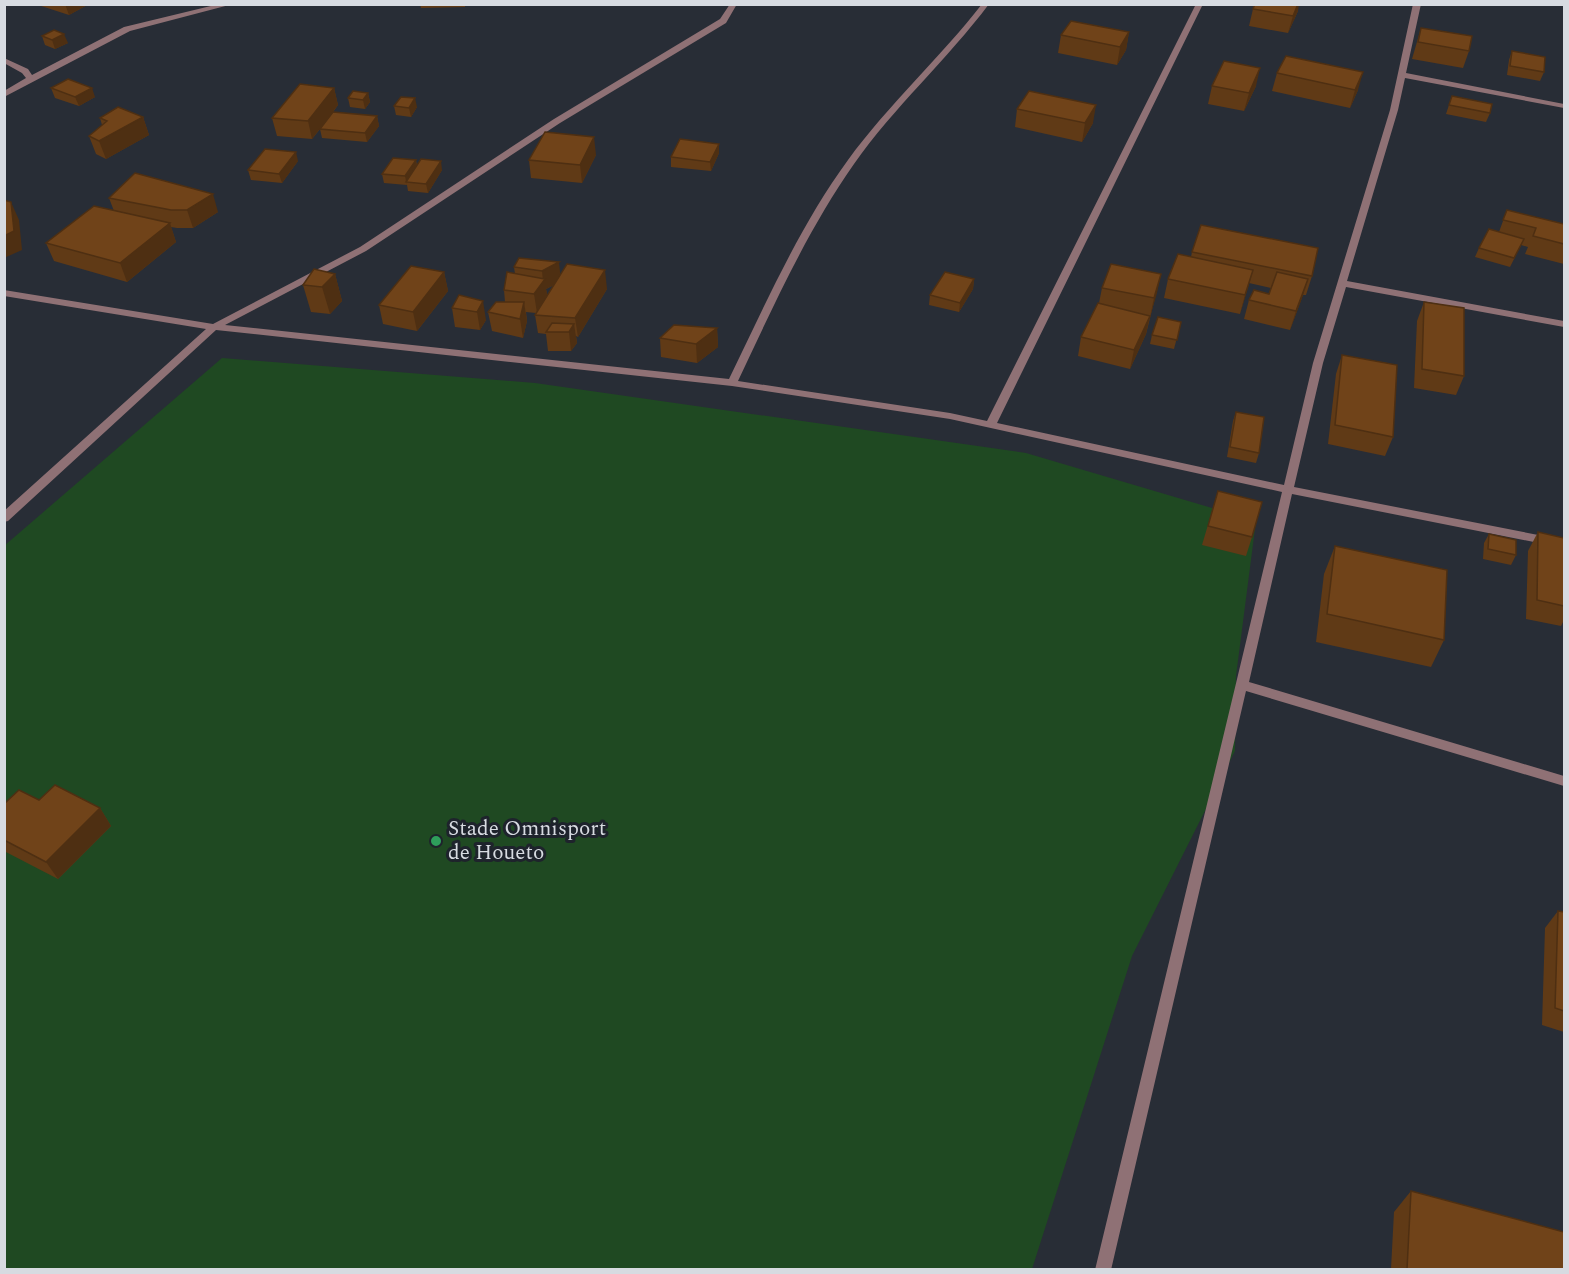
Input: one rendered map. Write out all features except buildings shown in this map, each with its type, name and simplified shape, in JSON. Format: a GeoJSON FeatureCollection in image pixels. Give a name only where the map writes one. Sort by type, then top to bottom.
{"type":"FeatureCollection","features":[{"type":"Feature","properties":{"kind":"street"},"geometry":{"type":"LineString","coordinates":[[4,95],[127,29],[230,4]]}},
{"type":"Feature","properties":{"kind":"street"},"geometry":{"type":"LineString","coordinates":[[4,518],[214,327],[363,249],[557,121],[723,21],[734,4]]}},
{"type":"Feature","properties":{"kind":"street"},"geometry":{"type":"LineString","coordinates":[[732,383],[800,244],[851,163],[898,101],[946,54],[986,4]]}},
{"type":"Feature","properties":{"kind":"street"},"geometry":{"type":"LineString","coordinates":[[991,424],[1200,4]]}},
{"type":"Feature","properties":{"kind":"street"},"geometry":{"type":"LineString","coordinates":[[1104,1269],[1290,490],[1318,363],[1402,75],[1417,4]]}},
{"type":"Feature","properties":{"kind":"street"},"geometry":{"type":"LineString","coordinates":[[4,60],[25,71],[31,79]]}},
{"type":"Feature","properties":{"kind":"street"},"geometry":{"type":"LineString","coordinates":[[1402,75],[1564,106]]}},
{"type":"Feature","properties":{"kind":"street"},"geometry":{"type":"LineString","coordinates":[[1342,283],[1564,324]]}},
{"type":"Feature","properties":{"kind":"street"},"geometry":{"type":"LineString","coordinates":[[4,293],[214,327],[732,383],[991,424],[1290,490],[1564,544]]}},
{"type":"Feature","properties":{"kind":"street"},"geometry":{"type":"LineString","coordinates":[[1243,685],[1564,781]]}},
{"type":"Feature","properties":{"kind":"green space"},"geometry":{"type":"Polygon","coordinates":[[[222,358],[535,383],[1026,453],[1256,521],[1236,676],[1235,751],[1132,956],[1032,1269],[5,1269],[4,546],[222,358]]]}},
{"type":"Feature","properties":{"kind":"place","name":"Stade Omnisport de Houeto"},"geometry":{"type":"Point","coordinates":[436,841]}}]}
